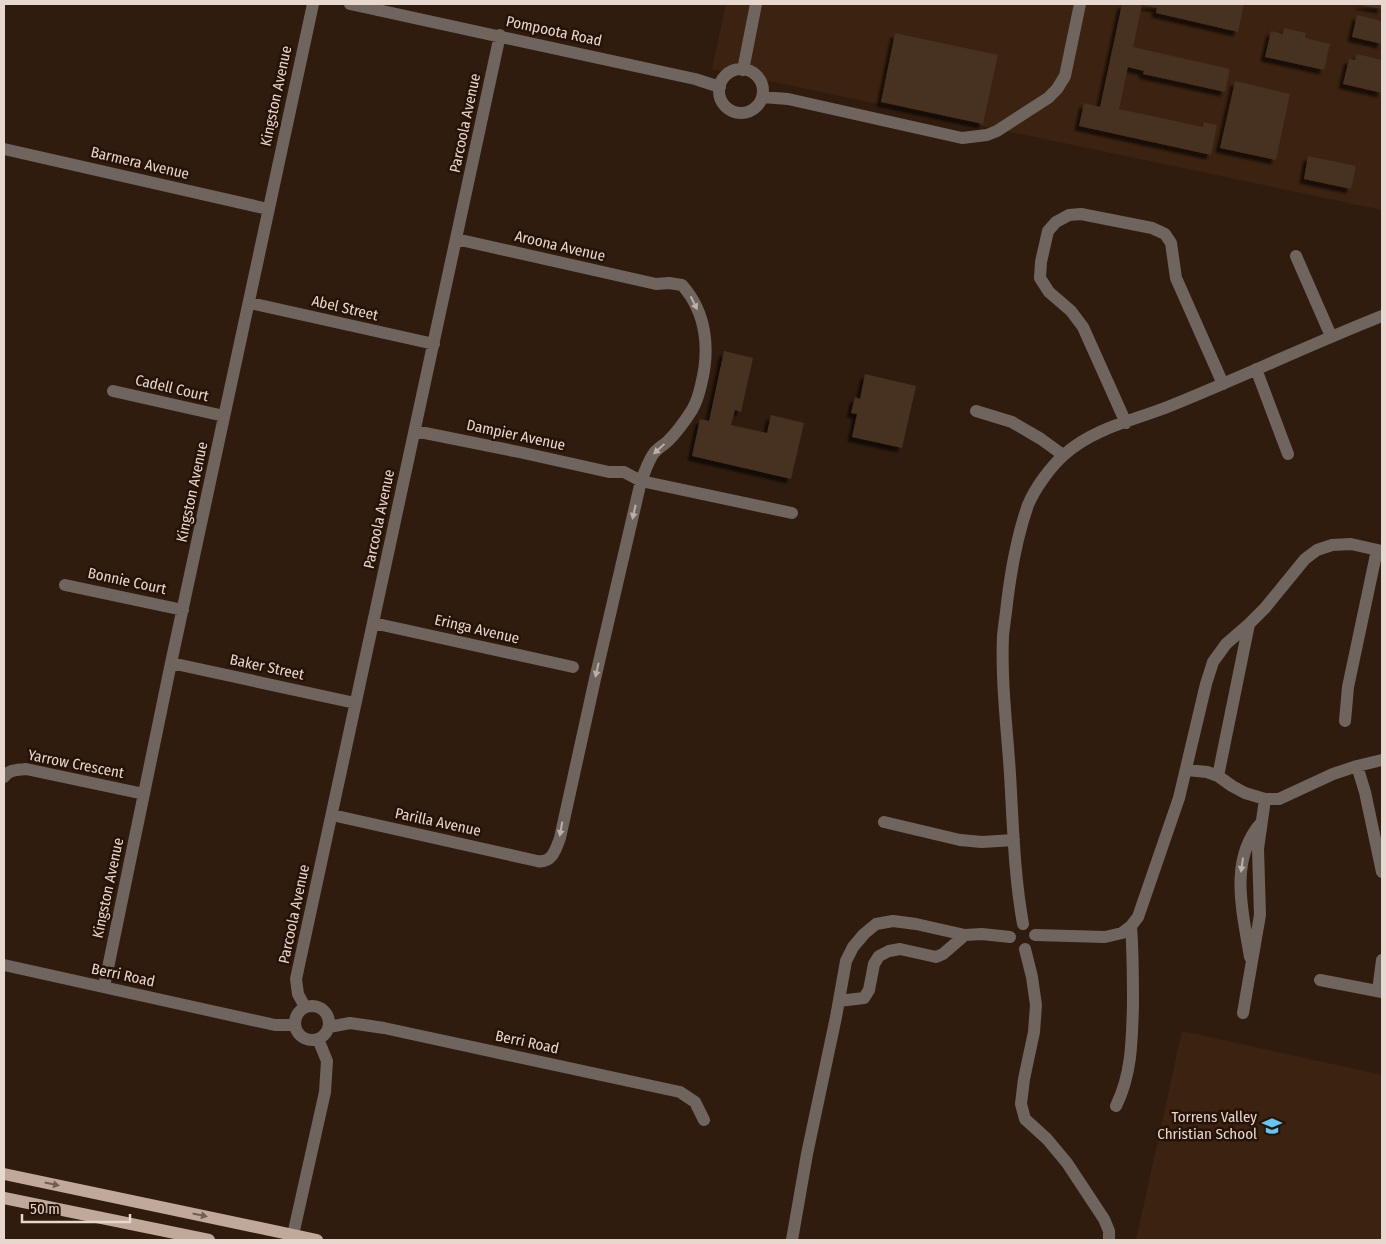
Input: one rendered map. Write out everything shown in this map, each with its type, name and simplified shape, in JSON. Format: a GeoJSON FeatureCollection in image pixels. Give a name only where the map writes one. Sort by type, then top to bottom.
{"type":"FeatureCollection","features":[{"type":"Feature","properties":{"kind":"main road"},"geometry":{"type":"LineString","coordinates":[[4,1174],[293,1238],[317,1240]]}},
{"type":"Feature","properties":{"kind":"main road"},"geometry":{"type":"LineString","coordinates":[[4,1198],[209,1240]]}},
{"type":"Feature","properties":{"kind":"street","name":"Kingston Avenue"},"geometry":{"type":"LineString","coordinates":[[104,987],[171,663],[313,4]]}},
{"type":"Feature","properties":{"kind":"street","name":"Pompoota Road"},"geometry":{"type":"LineString","coordinates":[[350,4],[401,9],[500,36],[695,78],[720,87]]}},
{"type":"Feature","properties":{"kind":"street"},"geometry":{"type":"LineString","coordinates":[[743,70],[756,4]]}},
{"type":"Feature","properties":{"kind":"street"},"geometry":{"type":"LineString","coordinates":[[762,97],[788,99],[962,138],[987,136],[1048,98],[1057,89],[1065,76],[1080,4]]}},
{"type":"Feature","properties":{"kind":"street","name":"Parcoola Avenue"},"geometry":{"type":"LineString","coordinates":[[306,1007],[298,994],[296,979],[500,36]]}},
{"type":"Feature","properties":{"kind":"street"},"geometry":{"type":"LineString","coordinates":[[738,69],[749,70],[756,74],[760,80],[763,87],[762,97],[759,104],[753,109],[746,112],[734,111],[722,102],[720,87],[725,76],[731,72],[738,69]]}},
{"type":"Feature","properties":{"kind":"street","name":"Barmera Avenue"},"geometry":{"type":"LineString","coordinates":[[4,149],[268,209]]}},
{"type":"Feature","properties":{"kind":"street"},"geometry":{"type":"LineString","coordinates":[[1126,423],[1083,327],[1071,311],[1049,292],[1040,278],[1041,262],[1048,231],[1056,222],[1069,215],[1081,214],[1152,228],[1165,234],[1170,243],[1176,278],[1223,384]]}},
{"type":"Feature","properties":{"kind":"street","name":"Aroona Avenue"},"geometry":{"type":"LineString","coordinates":[[456,239],[656,284],[682,285],[688,292],[703,323],[706,362],[700,390],[691,411],[677,431],[654,453],[641,481],[560,838],[556,850],[550,858],[542,862],[537,861]]}},
{"type":"Feature","properties":{"kind":"street"},"geometry":{"type":"LineString","coordinates":[[1296,256],[1331,336]]}},
{"type":"Feature","properties":{"kind":"street","name":"Abel Street"},"geometry":{"type":"LineString","coordinates":[[250,302],[434,344]]}},
{"type":"Feature","properties":{"kind":"street"},"geometry":{"type":"LineString","coordinates":[[1023,924],[1017,886],[1003,635],[1016,549],[1029,503],[1044,478],[1063,455],[1079,442],[1223,384],[1331,336],[1382,316]]}},
{"type":"Feature","properties":{"kind":"street"},"geometry":{"type":"LineString","coordinates":[[1256,369],[1288,454]]}},
{"type":"Feature","properties":{"kind":"street","name":"Cadell Court"},"geometry":{"type":"LineString","coordinates":[[112,391],[224,416]]}},
{"type":"Feature","properties":{"kind":"street"},"geometry":{"type":"LineString","coordinates":[[976,411],[1012,422],[1063,455]]}},
{"type":"Feature","properties":{"kind":"street","name":"Dampier Avenue"},"geometry":{"type":"LineString","coordinates":[[415,431],[609,472],[624,472],[641,481],[792,513]]}},
{"type":"Feature","properties":{"kind":"street"},"geometry":{"type":"LineString","coordinates":[[1035,934],[1105,937],[1122,933],[1131,926],[1138,917],[1179,798],[1213,662],[1226,644],[1265,608],[1304,559],[1317,550],[1332,545],[1352,544],[1380,550],[1348,687],[1345,721]]}},
{"type":"Feature","properties":{"kind":"street","name":"Bonnie Court"},"geometry":{"type":"LineString","coordinates":[[65,585],[183,610]]}},
{"type":"Feature","properties":{"kind":"street","name":"Eringa Avenue"},"geometry":{"type":"LineString","coordinates":[[373,623],[573,668]]}},
{"type":"Feature","properties":{"kind":"street"},"geometry":{"type":"LineString","coordinates":[[1218,776],[1249,624]]}},
{"type":"Feature","properties":{"kind":"street","name":"Baker Street"},"geometry":{"type":"LineString","coordinates":[[171,663],[355,703]]}},
{"type":"Feature","properties":{"kind":"street"},"geometry":{"type":"LineString","coordinates":[[1187,770],[1207,772],[1218,776],[1239,789],[1265,799],[1278,799],[1333,774],[1382,760]]}},
{"type":"Feature","properties":{"kind":"street"},"geometry":{"type":"LineString","coordinates":[[1356,766],[1365,792],[1382,872]]}},
{"type":"Feature","properties":{"kind":"street","name":"Yarrow Crescent"},"geometry":{"type":"LineString","coordinates":[[4,777],[5,774],[14,770],[26,769],[144,794]]}},
{"type":"Feature","properties":{"kind":"street"},"geometry":{"type":"LineString","coordinates":[[1243,1013],[1260,915],[1258,849],[1265,799]]}},
{"type":"Feature","properties":{"kind":"street","name":"Parilla Avenue"},"geometry":{"type":"LineString","coordinates":[[332,815],[537,861]]}},
{"type":"Feature","properties":{"kind":"street"},"geometry":{"type":"LineString","coordinates":[[884,822],[960,840],[982,842],[1014,840]]}},
{"type":"Feature","properties":{"kind":"street"},"geometry":{"type":"LineString","coordinates":[[1252,965],[1244,922],[1240,879],[1243,854],[1253,832],[1262,822]]}},
{"type":"Feature","properties":{"kind":"street"},"geometry":{"type":"LineString","coordinates":[[792,1240],[807,1154],[846,961],[853,947],[876,924],[893,921],[965,934],[1010,937]]}},
{"type":"Feature","properties":{"kind":"street"},"geometry":{"type":"LineString","coordinates":[[1018,924],[1023,924],[1030,927],[1035,934],[1033,943],[1025,948],[1013,945],[1010,937],[1012,929],[1018,924]]}},
{"type":"Feature","properties":{"kind":"street"},"geometry":{"type":"LineString","coordinates":[[1116,1106],[1124,1091],[1132,1048],[1133,958],[1131,926]]}},
{"type":"Feature","properties":{"kind":"street"},"geometry":{"type":"LineString","coordinates":[[839,1001],[864,998],[869,990],[874,964],[879,956],[889,951],[900,949],[936,957],[943,954],[965,934]]}},
{"type":"Feature","properties":{"kind":"street"},"geometry":{"type":"LineString","coordinates":[[1025,948],[1036,1005],[1034,1032],[1021,1104],[1025,1119],[1047,1139],[1067,1163],[1104,1219],[1109,1231],[1109,1240]]}},
{"type":"Feature","properties":{"kind":"street"},"geometry":{"type":"LineString","coordinates":[[1320,980],[1380,992],[1382,960]]}},
{"type":"Feature","properties":{"kind":"street","name":"Berri Road"},"geometry":{"type":"LineString","coordinates":[[4,965],[275,1025],[295,1025]]}},
{"type":"Feature","properties":{"kind":"street"},"geometry":{"type":"LineString","coordinates":[[312,1006],[321,1009],[325,1013],[328,1018],[329,1027],[318,1039],[306,1040],[296,1031],[295,1025],[297,1014],[306,1007],[312,1006]]}},
{"type":"Feature","properties":{"kind":"street","name":"Berri Road"},"geometry":{"type":"LineString","coordinates":[[329,1027],[350,1023],[384,1028],[680,1092],[696,1102],[704,1120]]}},
{"type":"Feature","properties":{"kind":"street"},"geometry":{"type":"LineString","coordinates":[[293,1238],[325,1092],[327,1061],[318,1039]]}},
{"type":"Feature","properties":{"kind":"shaded area"},"geometry":{"type":"Polygon","coordinates":[[[726,4],[1382,4],[1382,210],[712,69],[726,4]]]}},
{"type":"Feature","properties":{"kind":"shaded area","name":"Torrens Valley Christian School"},"geometry":{"type":"Polygon","coordinates":[[[1182,1031],[1382,1075],[1382,1240],[1136,1240],[1182,1031]]]}},
{"type":"Feature","properties":{"kind":"building"},"geometry":{"type":"Polygon","coordinates":[[[1122,4],[1244,4],[1238,32],[1156,13],[1157,8],[1142,5],[1133,47],[1230,69],[1225,92],[1143,74],[1144,71],[1128,67],[1119,109],[1203,127],[1204,122],[1217,125],[1211,155],[1079,126],[1084,103],[1100,107],[1122,4]]]}},
{"type":"Feature","properties":{"kind":"building"},"geometry":{"type":"Polygon","coordinates":[[[1382,4],[1382,9],[1360,5],[1382,4]]]}},
{"type":"Feature","properties":{"kind":"building"},"geometry":{"type":"Polygon","coordinates":[[[1357,15],[1382,21],[1382,44],[1352,37],[1357,15]]]}},
{"type":"Feature","properties":{"kind":"building"},"geometry":{"type":"Polygon","coordinates":[[[1284,28],[1306,33],[1305,38],[1330,44],[1324,70],[1265,57],[1271,31],[1283,34],[1284,28]]]}},
{"type":"Feature","properties":{"kind":"building"},"geometry":{"type":"Polygon","coordinates":[[[895,33],[998,55],[983,124],[881,102],[895,33]]]}},
{"type":"Feature","properties":{"kind":"building"},"geometry":{"type":"Polygon","coordinates":[[[1357,54],[1382,60],[1382,93],[1343,84],[1349,59],[1355,60],[1357,54]]]}},
{"type":"Feature","properties":{"kind":"building"},"geometry":{"type":"Polygon","coordinates":[[[1235,81],[1290,94],[1276,160],[1220,148],[1235,81]]]}},
{"type":"Feature","properties":{"kind":"building"},"geometry":{"type":"Polygon","coordinates":[[[1308,156],[1356,166],[1351,189],[1304,179],[1308,156]]]}},
{"type":"Feature","properties":{"kind":"building"},"geometry":{"type":"Polygon","coordinates":[[[724,351],[753,358],[741,412],[735,410],[731,425],[767,433],[771,415],[804,423],[791,479],[692,456],[700,419],[709,421],[724,351]]]}},
{"type":"Feature","properties":{"kind":"building"},"geometry":{"type":"Polygon","coordinates":[[[865,374],[916,386],[902,448],[852,437],[857,414],[851,413],[855,397],[860,399],[865,374]]]}},
{"type":"Feature","properties":{"kind":"place","name":"Torrens Valley Christian School"},"geometry":{"type":"Point","coordinates":[1272,1126]}}]}
